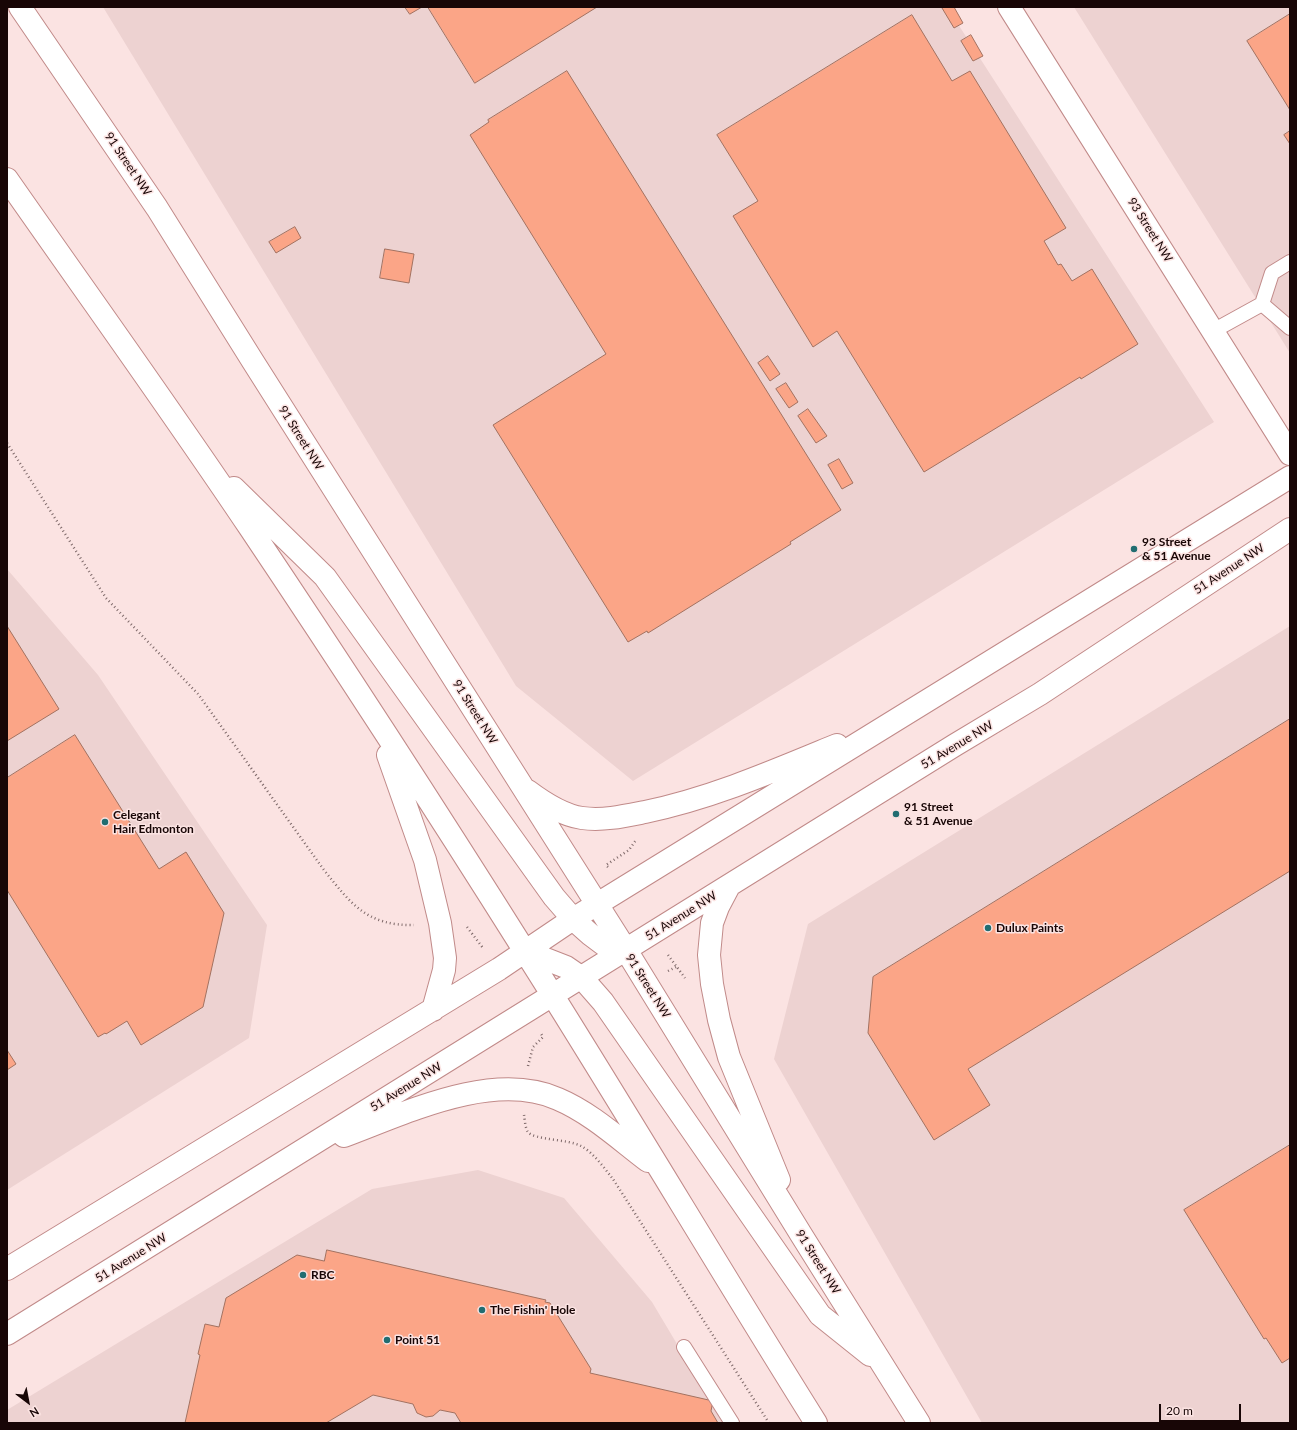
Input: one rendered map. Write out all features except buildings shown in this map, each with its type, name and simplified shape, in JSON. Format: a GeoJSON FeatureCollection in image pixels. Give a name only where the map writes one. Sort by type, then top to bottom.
{"type":"FeatureCollection","features":[{"type":"Feature","properties":{"kind":"main road","name":"91 Street NW"},"geometry":{"type":"LineString","coordinates":[[20,7],[157,208],[626,950],[919,1423]]}},
{"type":"Feature","properties":{"kind":"main road","name":"93 Street NW"},"geometry":{"type":"LineString","coordinates":[[1009,7],[1290,454]]}},
{"type":"Feature","properties":{"kind":"main road"},"geometry":{"type":"LineString","coordinates":[[7,178],[250,528],[378,723],[525,951],[659,1168],[743,1308],[816,1423]]}},
{"type":"Feature","properties":{"kind":"main road"},"geometry":{"type":"LineString","coordinates":[[200,456],[325,577],[554,897],[573,919],[590,935],[607,947],[626,950]]}},
{"type":"Feature","properties":{"kind":"main road"},"geometry":{"type":"LineString","coordinates":[[7,1269],[433,1010],[499,969],[573,919],[899,720],[1290,477]]}},
{"type":"Feature","properties":{"kind":"main road","name":"51 Avenue NW"},"geometry":{"type":"LineString","coordinates":[[7,1334],[1040,694],[1290,529]]}},
{"type":"Feature","properties":{"kind":"main road"},"geometry":{"type":"LineString","coordinates":[[522,786],[551,807],[570,815],[581,818],[597,819],[624,816],[683,803],[740,785],[899,720]]}},
{"type":"Feature","properties":{"kind":"main road"},"geometry":{"type":"LineString","coordinates":[[378,723],[425,860],[440,923],[445,958],[444,970],[433,1010]]}},
{"type":"Feature","properties":{"kind":"main road"},"geometry":{"type":"LineString","coordinates":[[728,888],[712,923],[710,938],[710,967],[719,1020],[729,1057],[802,1236]]}},
{"type":"Feature","properties":{"kind":"main road"},"geometry":{"type":"LineString","coordinates":[[525,951],[566,967],[582,978],[605,1004],[820,1316],[883,1366]]}},
{"type":"Feature","properties":{"kind":"main road"},"geometry":{"type":"LineString","coordinates":[[297,1154],[430,1104],[476,1092],[508,1090],[544,1094],[558,1099],[587,1114],[659,1168]]}},
{"type":"Feature","properties":{"kind":"lane"},"geometry":{"type":"LineString","coordinates":[[1213,331],[1262,304],[1272,273],[1290,262]]}},
{"type":"Feature","properties":{"kind":"lane"},"geometry":{"type":"LineString","coordinates":[[1262,304],[1290,328]]}},
{"type":"Feature","properties":{"kind":"lane"},"geometry":{"type":"LineString","coordinates":[[684,1347],[732,1423]]}},
{"type":"Feature","properties":{"kind":"path"},"geometry":{"type":"LineString","coordinates":[[7,443],[106,598],[198,694],[345,897],[368,915],[384,921],[406,925],[417,925]]}},
{"type":"Feature","properties":{"kind":"path"},"geometry":{"type":"LineString","coordinates":[[610,871],[606,865],[629,850],[633,846],[637,837]]}},
{"type":"Feature","properties":{"kind":"path"},"geometry":{"type":"LineString","coordinates":[[466,925],[484,949]]}},
{"type":"Feature","properties":{"kind":"path"},"geometry":{"type":"LineString","coordinates":[[668,955],[688,983]]}},
{"type":"Feature","properties":{"kind":"path"},"geometry":{"type":"LineString","coordinates":[[527,1070],[533,1047],[543,1037],[537,1028]]}},
{"type":"Feature","properties":{"kind":"path"},"geometry":{"type":"LineString","coordinates":[[523,1113],[525,1126],[528,1132],[534,1136],[570,1141],[581,1146],[591,1153],[613,1179],[769,1423]]}},
{"type":"Feature","properties":{"kind":"shaded area"},"geometry":{"type":"Polygon","coordinates":[[[103,7],[947,7],[1214,422],[633,781],[516,686],[103,7]]]}},
{"type":"Feature","properties":{"kind":"shaded area"},"geometry":{"type":"Polygon","coordinates":[[[1074,7],[1290,7],[1290,353],[1137,108],[1074,7]]]}},
{"type":"Feature","properties":{"kind":"shaded area"},"geometry":{"type":"Polygon","coordinates":[[[7,569],[98,675],[267,925],[249,1038],[7,1190],[7,569]]]}},
{"type":"Feature","properties":{"kind":"shaded area"},"geometry":{"type":"Polygon","coordinates":[[[1290,626],[1290,1423],[982,1423],[774,1059],[808,924],[1290,626]]]}},
{"type":"Feature","properties":{"kind":"shaded area"},"geometry":{"type":"Polygon","coordinates":[[[478,1170],[564,1198],[652,1302],[724,1423],[7,1423],[7,1410],[372,1189],[478,1170]]]}},
{"type":"Feature","properties":{"kind":"place","name":"93 Street & 51 Avenue"},"geometry":{"type":"Point","coordinates":[1134,549]}},
{"type":"Feature","properties":{"kind":"place","name":"91 Street & 51 Avenue"},"geometry":{"type":"Point","coordinates":[896,814]}},
{"type":"Feature","properties":{"kind":"place","name":"Celegant Hair Edmonton"},"geometry":{"type":"Point","coordinates":[105,822]}},
{"type":"Feature","properties":{"kind":"place","name":"Dulux Paints"},"geometry":{"type":"Point","coordinates":[988,928]}},
{"type":"Feature","properties":{"kind":"place","name":"RBC"},"geometry":{"type":"Point","coordinates":[303,1275]}},
{"type":"Feature","properties":{"kind":"place","name":"The Fishin' Hole"},"geometry":{"type":"Point","coordinates":[482,1310]}},
{"type":"Feature","properties":{"kind":"place","name":"Point 51"},"geometry":{"type":"Point","coordinates":[387,1340]}}]}
